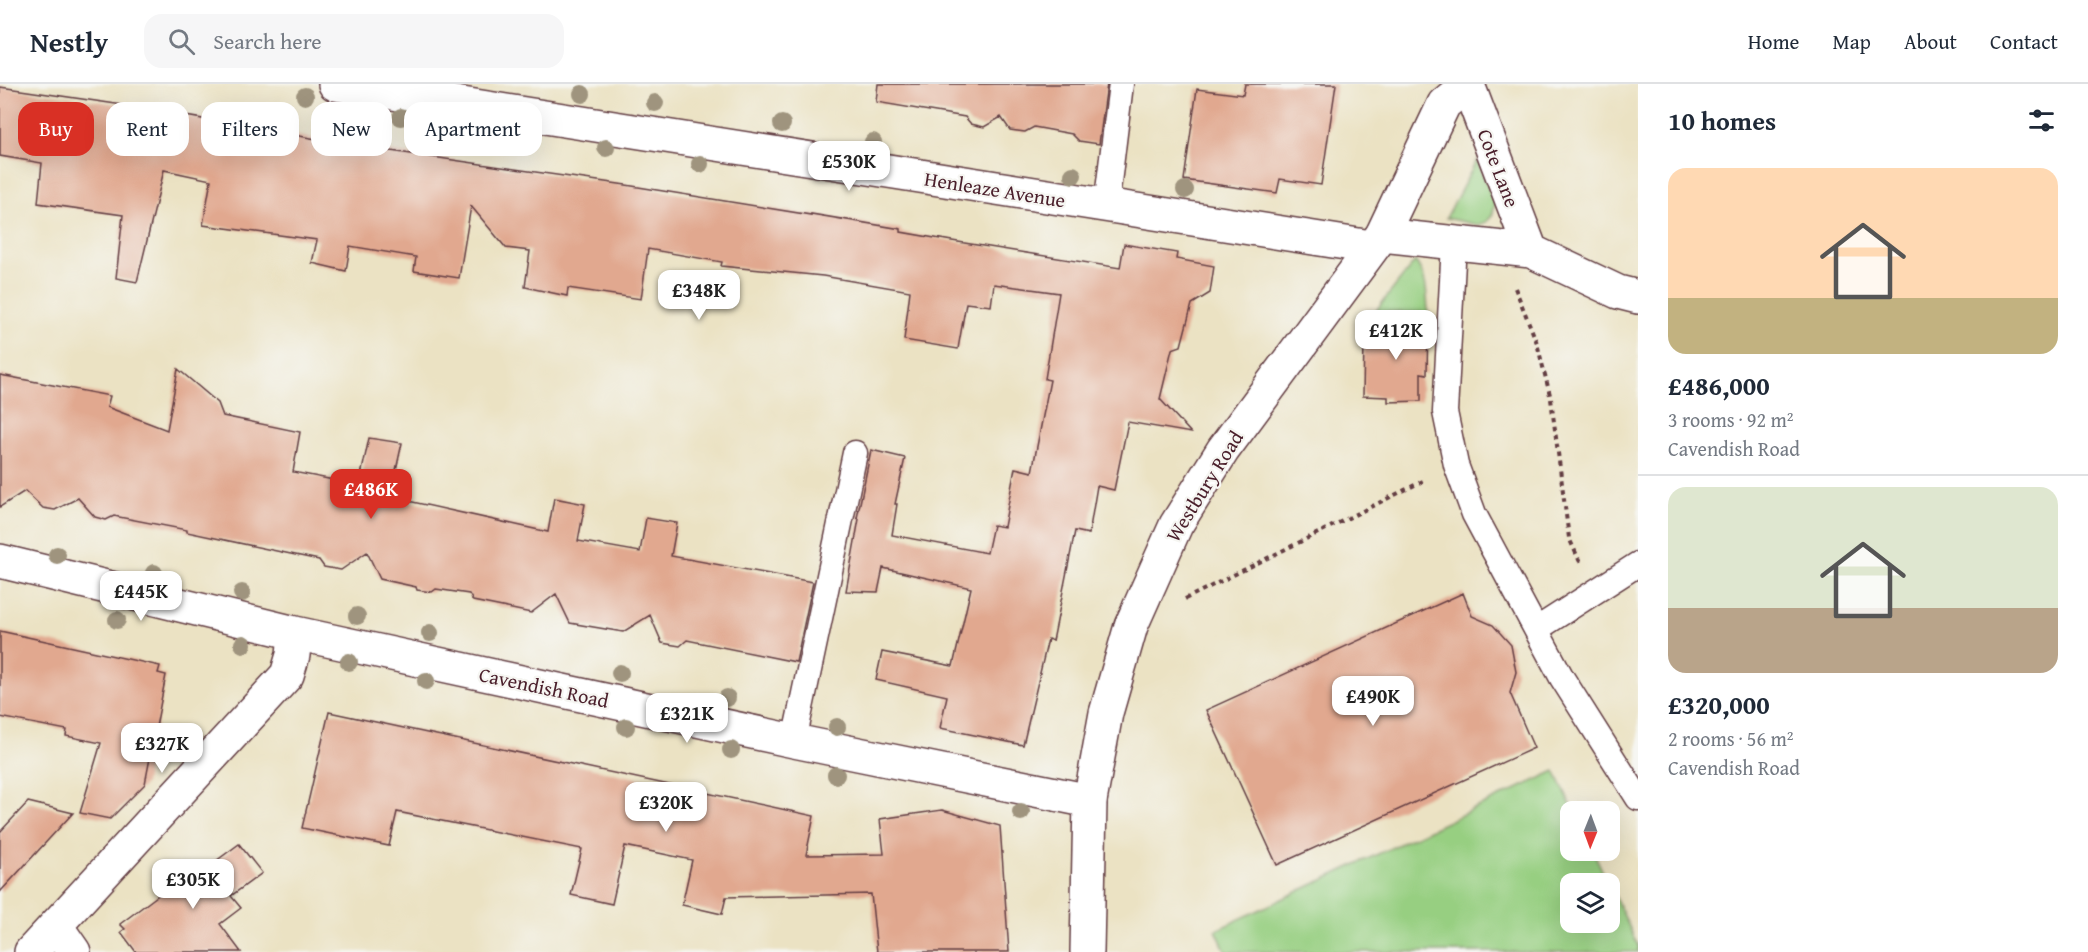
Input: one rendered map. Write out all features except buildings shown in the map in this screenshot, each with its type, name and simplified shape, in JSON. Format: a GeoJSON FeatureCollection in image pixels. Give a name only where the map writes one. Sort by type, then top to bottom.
{"type":"FeatureCollection","features":[{"type":"Feature","properties":{"kind":"street","name":"Henleaze Avenue"},"geometry":{"type":"LineString","coordinates":[[335,84],[1106,207],[1144,201],[1376,241]]}},
{"type":"Feature","properties":{"kind":"street","name":"Westbury Road"},"geometry":{"type":"LineString","coordinates":[[1088,952],[1090,801],[1106,713],[1131,626],[1176,525],[1223,450],[1376,241],[1454,89]]}},
{"type":"Feature","properties":{"kind":"street","name":"Cote Lane"},"geometry":{"type":"LineString","coordinates":[[1454,89],[1531,251]]}},
{"type":"Feature","properties":{"kind":"street"},"geometry":{"type":"LineString","coordinates":[[1376,241],[1454,243],[1531,251],[1618,292],[1638,297]]}},
{"type":"Feature","properties":{"kind":"street","name":"Cavendish Road"},"geometry":{"type":"LineString","coordinates":[[0,561],[295,633],[794,741],[1090,801]]}},
{"type":"Feature","properties":{"kind":"street"},"geometry":{"type":"LineString","coordinates":[[31,952],[287,675],[293,655],[295,633]]}},
{"type":"Feature","properties":{"kind":"street"},"geometry":{"type":"LineString","coordinates":[[56,926],[74,952]]}},
{"type":"Feature","properties":{"kind":"lane"},"geometry":{"type":"LineString","coordinates":[[1106,207],[1121,84]]}},
{"type":"Feature","properties":{"kind":"lane"},"geometry":{"type":"LineString","coordinates":[[1454,243],[1445,412],[1466,517],[1536,629],[1562,678],[1638,798]]}},
{"type":"Feature","properties":{"kind":"lane"},"geometry":{"type":"LineString","coordinates":[[794,741],[855,453]]}},
{"type":"Feature","properties":{"kind":"lane"},"geometry":{"type":"LineString","coordinates":[[1536,629],[1638,564]]}},
{"type":"Feature","properties":{"kind":"path"},"geometry":{"type":"LineString","coordinates":[[1512,280],[1537,343],[1551,399],[1569,538],[1593,592]]}},
{"type":"Feature","properties":{"kind":"path"},"geometry":{"type":"LineString","coordinates":[[1184,600],[1456,465]]}},
{"type":"Feature","properties":{"kind":"green space"},"geometry":{"type":"Polygon","coordinates":[[[1477,160],[1495,205],[1492,216],[1486,222],[1478,225],[1446,218],[1477,160]]]}},
{"type":"Feature","properties":{"kind":"green space"},"geometry":{"type":"Polygon","coordinates":[[[1415,261],[1424,279],[1428,313],[1375,312],[1415,261]]]}},
{"type":"Feature","properties":{"kind":"green space"},"geometry":{"type":"Polygon","coordinates":[[[1555,771],[1569,801],[1560,801],[1560,861],[1598,861],[1603,873],[1560,873],[1560,933],[1620,933],[1620,907],[1638,946],[1638,952],[1226,952],[1216,930],[1555,771]]]}}]}
